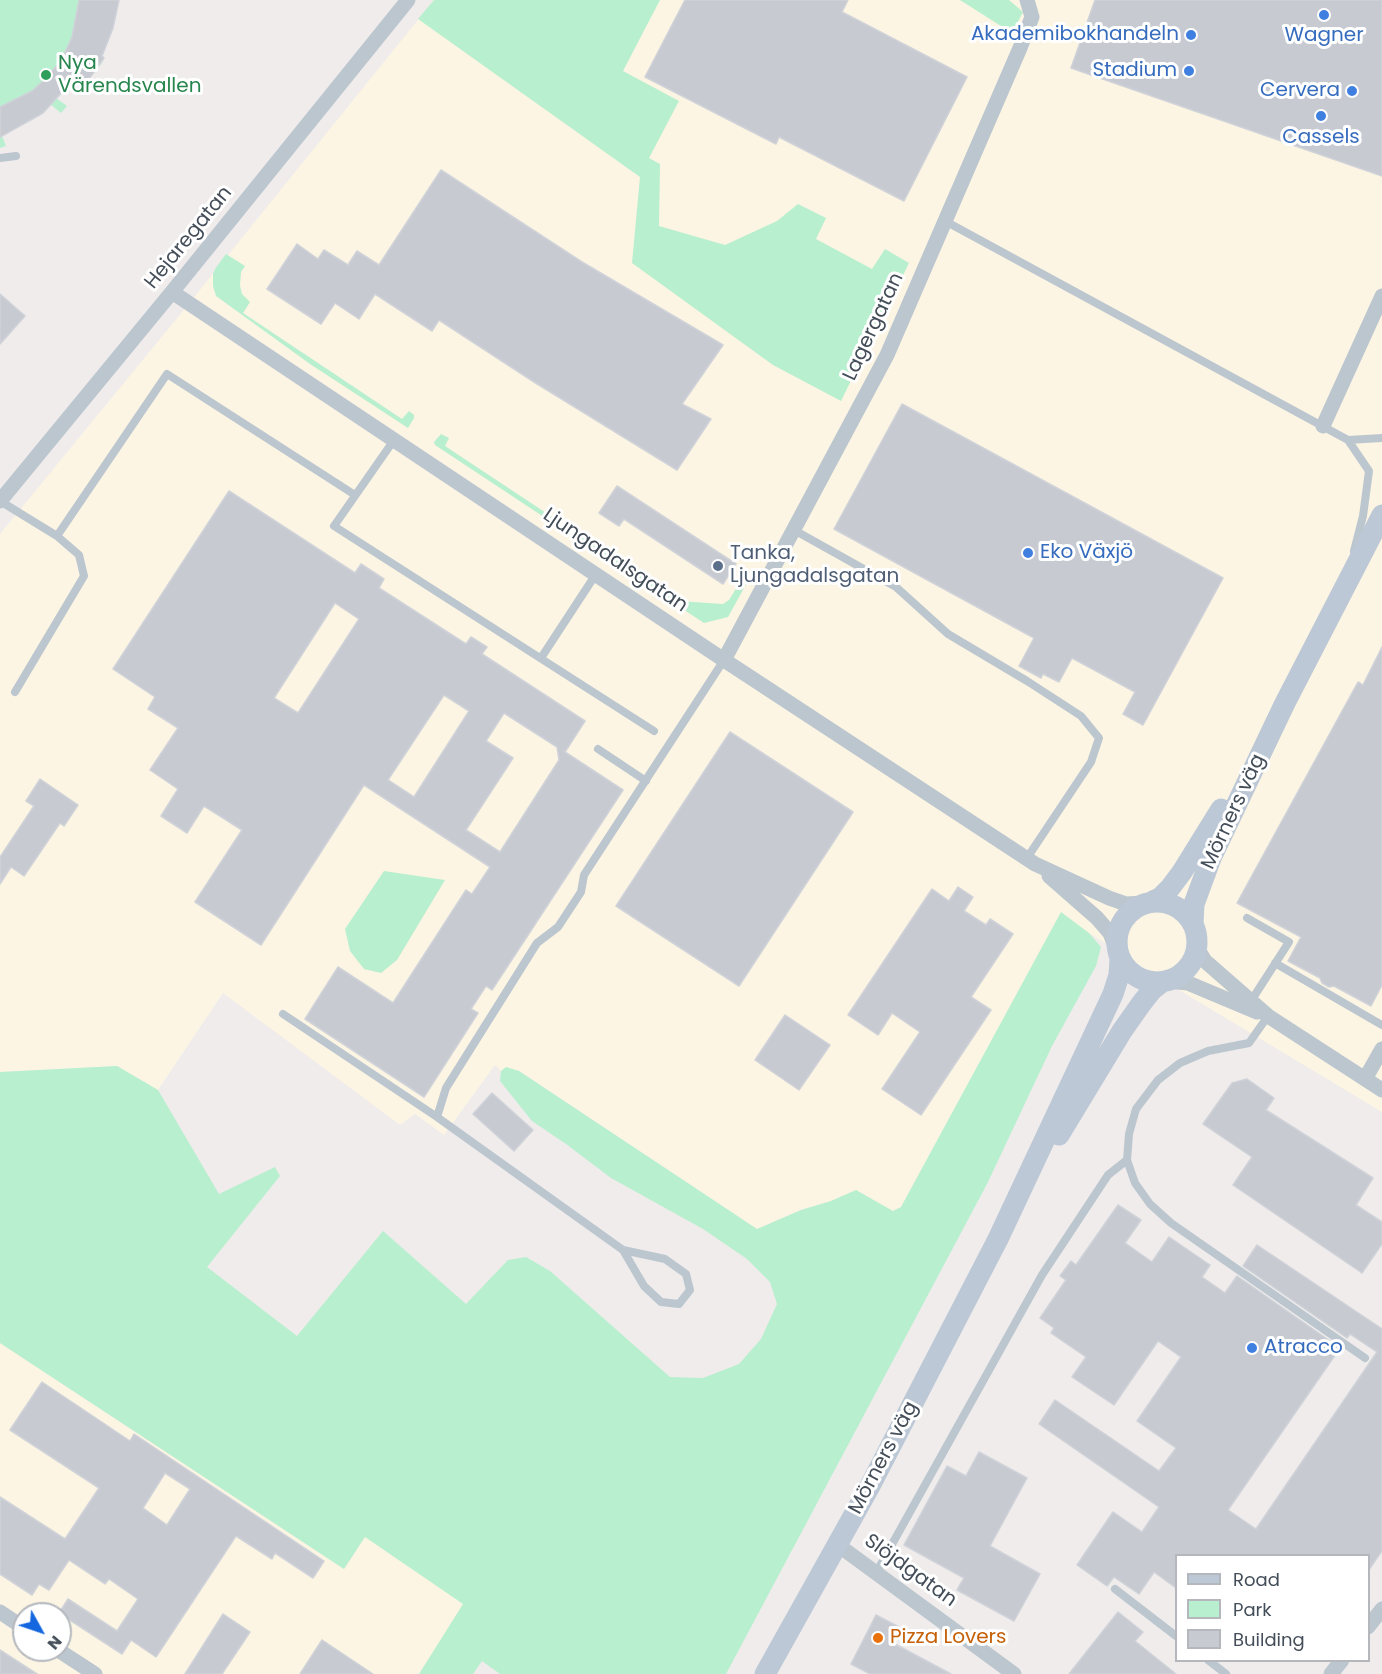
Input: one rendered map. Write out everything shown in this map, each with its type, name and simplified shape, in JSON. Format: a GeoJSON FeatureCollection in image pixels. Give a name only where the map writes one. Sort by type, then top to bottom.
{"type":"FeatureCollection","features":[{"type":"Feature","properties":{"kind":"main road","name":"Mörners väg"},"geometry":{"type":"LineString","coordinates":[[1193,924],[1194,904],[1208,866],[1286,703],[1382,515]]}},
{"type":"Feature","properties":{"kind":"main road","name":"Mörners väg"},"geometry":{"type":"LineString","coordinates":[[1149,902],[1160,898],[1182,872],[1286,703]]}},
{"type":"Feature","properties":{"kind":"main road"},"geometry":{"type":"LineString","coordinates":[[1149,902],[1163,902],[1176,906],[1193,924],[1196,931],[1197,948],[1192,962],[1180,975],[1165,982],[1151,982],[1138,978],[1119,957],[1117,934],[1122,920],[1134,908],[1149,902]]}},
{"type":"Feature","properties":{"kind":"main road","name":"Mörners väg"},"geometry":{"type":"LineString","coordinates":[[765,1674],[838,1545],[998,1239],[1113,994],[1119,975],[1119,957]]}},
{"type":"Feature","properties":{"kind":"main road","name":"Mörners väg"},"geometry":{"type":"LineString","coordinates":[[998,1239],[1122,1031],[1152,990],[1165,982]]}},
{"type":"Feature","properties":{"kind":"street","name":"Hejaregatan"},"geometry":{"type":"LineString","coordinates":[[0,501],[408,0]]}},
{"type":"Feature","properties":{"kind":"street","name":"Lagergatan"},"geometry":{"type":"LineString","coordinates":[[724,660],[887,356],[1032,17],[1027,0]]}},
{"type":"Feature","properties":{"kind":"street","name":"Ljungadalsgatan"},"geometry":{"type":"LineString","coordinates":[[172,292],[724,660],[1031,861],[1097,918],[1110,933],[1119,957]]}},
{"type":"Feature","properties":{"kind":"street"},"geometry":{"type":"LineString","coordinates":[[1323,426],[1382,296]]}},
{"type":"Feature","properties":{"kind":"street","name":"Ljungadalsgatan"},"geometry":{"type":"LineString","coordinates":[[1031,861],[1126,904],[1149,902]]}},
{"type":"Feature","properties":{"kind":"street"},"geometry":{"type":"LineString","coordinates":[[1197,948],[1205,961],[1268,1016],[1382,1090]]}},
{"type":"Feature","properties":{"kind":"street"},"geometry":{"type":"LineString","coordinates":[[1165,982],[1188,983],[1268,1016]]}},
{"type":"Feature","properties":{"kind":"street"},"geometry":{"type":"LineString","coordinates":[[1365,1079],[1382,1049]]}},
{"type":"Feature","properties":{"kind":"street","name":"Slöjdgatan"},"geometry":{"type":"LineString","coordinates":[[838,1545],[1014,1674]]}},
{"type":"Feature","properties":{"kind":"street"},"geometry":{"type":"LineString","coordinates":[[1370,1624],[1382,1609]]}},
{"type":"Feature","properties":{"kind":"street"},"geometry":{"type":"LineString","coordinates":[[72,1659],[95,1674]]}},
{"type":"Feature","properties":{"kind":"street"},"geometry":{"type":"LineString","coordinates":[[1331,1674],[1340,1662]]}},
{"type":"Feature","properties":{"kind":"lane"},"geometry":{"type":"LineString","coordinates":[[0,158],[16,156]]}},
{"type":"Feature","properties":{"kind":"lane"},"geometry":{"type":"LineString","coordinates":[[945,221],[1348,440],[1369,471],[1363,516],[1342,593]]}},
{"type":"Feature","properties":{"kind":"lane"},"geometry":{"type":"LineString","coordinates":[[57,536],[167,374],[355,495]]}},
{"type":"Feature","properties":{"kind":"lane"},"geometry":{"type":"LineString","coordinates":[[1348,440],[1382,438]]}},
{"type":"Feature","properties":{"kind":"lane"},"geometry":{"type":"LineString","coordinates":[[394,440],[334,526],[654,731]]}},
{"type":"Feature","properties":{"kind":"lane"},"geometry":{"type":"LineString","coordinates":[[0,501],[57,536],[79,555],[84,576],[15,692]]}},
{"type":"Feature","properties":{"kind":"lane"},"geometry":{"type":"LineString","coordinates":[[794,530],[896,587],[948,634],[1081,716],[1099,738],[1091,762],[1031,861]]}},
{"type":"Feature","properties":{"kind":"lane"},"geometry":{"type":"LineString","coordinates":[[541,658],[596,573]]}},
{"type":"Feature","properties":{"kind":"lane"},"geometry":{"type":"LineString","coordinates":[[437,1117],[446,1088],[537,943],[558,927],[581,892],[584,875],[724,660]]}},
{"type":"Feature","properties":{"kind":"lane"},"geometry":{"type":"LineString","coordinates":[[598,749],[646,781]]}},
{"type":"Feature","properties":{"kind":"lane"},"geometry":{"type":"LineString","coordinates":[[1247,918],[1289,942],[1251,1001]]}},
{"type":"Feature","properties":{"kind":"lane"},"geometry":{"type":"LineString","coordinates":[[1275,963],[1382,1025]]}},
{"type":"Feature","properties":{"kind":"lane"},"geometry":{"type":"LineString","coordinates":[[283,1014],[437,1117],[623,1250],[665,1259],[686,1274],[690,1290],[679,1304],[661,1302],[644,1286],[623,1250]]}},
{"type":"Feature","properties":{"kind":"lane"},"geometry":{"type":"LineString","coordinates":[[1268,1016],[1249,1043],[1208,1052],[1180,1064],[1158,1080],[1136,1109],[1129,1134],[1127,1160],[1135,1183],[1150,1204],[1171,1223],[1365,1358]]}},
{"type":"Feature","properties":{"kind":"lane"},"geometry":{"type":"LineString","coordinates":[[876,1573],[1042,1275],[1108,1175],[1127,1160]]}},
{"type":"Feature","properties":{"kind":"lane"},"geometry":{"type":"LineString","coordinates":[[1115,1589],[1175,1635]]}},
{"type":"Feature","properties":{"kind":"lane"},"geometry":{"type":"LineString","coordinates":[[1211,1662],[1226,1674]]}},
{"type":"Feature","properties":{"kind":"shaded area"},"geometry":{"type":"Polygon","coordinates":[[[434,0],[1382,0],[1382,1112],[1184,993],[1061,913],[901,1207],[892,1211],[856,1190],[757,1229],[519,1071],[506,1068],[501,1071],[495,1065],[444,1135],[415,1114],[400,1125],[223,993],[158,1090],[117,1066],[0,1072],[0,534],[434,0]]]}},
{"type":"Feature","properties":{"kind":"shaded area"},"geometry":{"type":"Polygon","coordinates":[[[0,1343],[344,1569],[365,1536],[464,1604],[419,1674],[0,1674],[0,1343]]]}},
{"type":"Feature","properties":{"kind":"green space","name":"Nya Värendsvallen"},"geometry":{"type":"Polygon","coordinates":[[[0,0],[119,0],[101,65],[98,65],[84,86],[75,79],[56,98],[67,106],[61,113],[50,104],[43,113],[2,136],[6,146],[0,148],[0,0]]]}},
{"type":"Feature","properties":{"kind":"green space"},"geometry":{"type":"Polygon","coordinates":[[[434,0],[660,0],[623,71],[679,101],[649,158],[660,164],[659,226],[725,245],[777,221],[798,204],[826,218],[816,239],[872,269],[885,249],[909,263],[841,401],[773,365],[632,263],[640,177],[418,19],[434,0]]]}},
{"type":"Feature","properties":{"kind":"green space"},"geometry":{"type":"Polygon","coordinates":[[[960,0],[1009,0],[1023,12],[1012,33],[960,0]]]}},
{"type":"Feature","properties":{"kind":"green space"},"geometry":{"type":"Polygon","coordinates":[[[226,254],[245,266],[241,272],[240,286],[242,294],[250,302],[243,313],[402,419],[409,411],[414,418],[408,428],[310,364],[216,296],[213,274],[226,254]]]}},
{"type":"Feature","properties":{"kind":"green space"},"geometry":{"type":"Polygon","coordinates":[[[441,434],[449,438],[445,446],[679,601],[723,604],[729,600],[742,579],[749,579],[728,617],[704,623],[435,445],[434,442],[441,434]]]}},
{"type":"Feature","properties":{"kind":"green space"},"geometry":{"type":"Polygon","coordinates":[[[384,871],[445,880],[397,960],[381,973],[364,969],[350,951],[345,929],[384,871]]]}},
{"type":"Feature","properties":{"kind":"green space"},"geometry":{"type":"Polygon","coordinates":[[[1061,912],[1089,933],[1101,947],[1096,966],[1052,1046],[987,1184],[726,1674],[500,1674],[482,1661],[473,1674],[419,1674],[463,1604],[365,1537],[344,1569],[0,1343],[0,1072],[117,1066],[158,1090],[219,1194],[275,1167],[280,1176],[207,1267],[297,1336],[383,1231],[466,1304],[508,1260],[526,1257],[550,1271],[670,1377],[703,1378],[739,1364],[761,1339],[777,1304],[770,1282],[747,1259],[703,1229],[611,1178],[532,1121],[500,1081],[501,1071],[506,1067],[519,1071],[757,1229],[856,1190],[893,1211],[901,1207],[1061,912]]]}},
{"type":"Feature","properties":{"kind":"building"},"geometry":{"type":"Polygon","coordinates":[[[79,0],[119,0],[113,28],[102,56],[104,58],[84,86],[75,78],[43,113],[0,137],[0,107],[32,91],[61,61],[72,37],[79,0]]]}},
{"type":"Feature","properties":{"kind":"building"},"geometry":{"type":"Polygon","coordinates":[[[685,0],[848,0],[842,12],[967,77],[904,201],[779,137],[776,144],[645,77],[685,0]]]}},
{"type":"Feature","properties":{"kind":"building"},"geometry":{"type":"Polygon","coordinates":[[[1095,0],[1382,0],[1382,176],[1071,68],[1095,0]]]}},
{"type":"Feature","properties":{"kind":"building"},"geometry":{"type":"Polygon","coordinates":[[[441,170],[582,262],[723,345],[682,404],[711,419],[677,470],[439,320],[432,331],[375,294],[359,319],[335,303],[321,324],[267,289],[297,244],[318,259],[324,250],[348,265],[357,251],[379,265],[441,170]]]}},
{"type":"Feature","properties":{"kind":"building"},"geometry":{"type":"Polygon","coordinates":[[[0,294],[25,316],[0,344],[0,294]]]}},
{"type":"Feature","properties":{"kind":"building","name":"Eko Växjö"},"geometry":{"type":"Polygon","coordinates":[[[902,404],[1223,578],[1143,725],[1123,714],[1135,692],[1072,658],[1059,682],[1043,674],[1041,678],[1019,666],[1034,638],[834,529],[902,404]]]}},
{"type":"Feature","properties":{"kind":"building"},"geometry":{"type":"Polygon","coordinates":[[[617,486],[736,564],[723,584],[624,519],[619,526],[599,513],[617,486]]]}},
{"type":"Feature","properties":{"kind":"building"},"geometry":{"type":"Polygon","coordinates":[[[229,491],[355,573],[361,564],[384,579],[379,588],[466,644],[471,637],[487,647],[482,654],[585,721],[565,752],[623,790],[492,990],[486,986],[471,1009],[478,1013],[424,1097],[305,1019],[338,967],[393,1003],[466,890],[472,894],[490,867],[364,785],[261,945],[195,902],[242,830],[204,806],[187,833],[161,816],[178,789],[150,770],[178,728],[148,709],[155,697],[113,669],[229,491]],[[335,603],[274,698],[298,713],[359,619],[335,603]],[[444,695],[388,780],[414,797],[469,711],[444,695]],[[504,713],[486,741],[513,758],[466,830],[500,852],[559,760],[557,747],[504,713]]]}},
{"type":"Feature","properties":{"kind":"building"},"geometry":{"type":"Polygon","coordinates":[[[1382,647],[1382,985],[1371,1006],[1334,986],[1329,987],[1322,983],[1320,978],[1288,961],[1301,937],[1237,903],[1358,682],[1363,685],[1382,647]]]}},
{"type":"Feature","properties":{"kind":"building"},"geometry":{"type":"Polygon","coordinates":[[[730,732],[853,812],[739,986],[616,906],[730,732]]]}},
{"type":"Feature","properties":{"kind":"building"},"geometry":{"type":"Polygon","coordinates":[[[40,779],[78,805],[64,826],[60,823],[24,876],[11,867],[0,884],[0,857],[34,806],[26,801],[40,779]]]}},
{"type":"Feature","properties":{"kind":"building"},"geometry":{"type":"Polygon","coordinates":[[[958,887],[973,897],[964,911],[986,925],[990,919],[1013,934],[971,997],[991,1010],[921,1115],[882,1089],[920,1032],[892,1013],[878,1035],[848,1015],[932,889],[949,901],[958,887]]]}},
{"type":"Feature","properties":{"kind":"building"},"geometry":{"type":"Polygon","coordinates":[[[785,1015],[830,1045],[799,1090],[755,1060],[785,1015]]]}},
{"type":"Feature","properties":{"kind":"building"},"geometry":{"type":"Polygon","coordinates":[[[1247,1079],[1274,1098],[1266,1110],[1373,1178],[1356,1205],[1382,1222],[1382,1244],[1362,1273],[1233,1185],[1252,1157],[1203,1124],[1232,1083],[1247,1079]]]}},
{"type":"Feature","properties":{"kind":"building"},"geometry":{"type":"Polygon","coordinates":[[[492,1093],[533,1130],[514,1151],[473,1114],[492,1093]]]}},
{"type":"Feature","properties":{"kind":"building"},"geometry":{"type":"Polygon","coordinates":[[[1118,1205],[1141,1220],[1125,1243],[1152,1262],[1169,1237],[1210,1265],[1202,1277],[1225,1293],[1237,1276],[1340,1348],[1228,1510],[1256,1529],[1377,1352],[1350,1334],[1347,1338],[1243,1266],[1257,1245],[1382,1329],[1382,1551],[1370,1568],[1370,1554],[1175,1554],[1175,1587],[1154,1572],[1139,1594],[1114,1577],[1107,1586],[1077,1565],[1113,1512],[1142,1532],[1159,1507],[1039,1424],[1055,1400],[1159,1471],[1176,1448],[1137,1421],[1181,1357],[1158,1341],[1114,1405],[1072,1377],[1086,1357],[1051,1333],[1054,1328],[1040,1318],[1066,1280],[1060,1276],[1071,1261],[1076,1265],[1118,1205]]]}},
{"type":"Feature","properties":{"kind":"building"},"geometry":{"type":"Polygon","coordinates":[[[42,1382],[130,1441],[134,1434],[324,1561],[313,1578],[275,1553],[272,1559],[236,1536],[156,1657],[131,1640],[122,1654],[72,1621],[72,1602],[66,1602],[68,1599],[117,1631],[138,1599],[109,1579],[105,1584],[69,1560],[49,1590],[39,1584],[32,1595],[0,1574],[0,1497],[65,1539],[99,1488],[10,1430],[42,1382]],[[165,1473],[143,1508],[167,1525],[190,1489],[165,1473]]]}},
{"type":"Feature","properties":{"kind":"building"},"geometry":{"type":"Polygon","coordinates":[[[979,1452],[1027,1478],[990,1546],[1040,1574],[1014,1621],[957,1590],[964,1578],[904,1545],[947,1466],[966,1476],[979,1452]]]}},
{"type":"Feature","properties":{"kind":"building"},"geometry":{"type":"Polygon","coordinates":[[[1118,1612],[1143,1632],[1135,1641],[1176,1674],[1069,1674],[1118,1612]]]}},
{"type":"Feature","properties":{"kind":"building"},"geometry":{"type":"Polygon","coordinates":[[[223,1614],[250,1632],[222,1674],[185,1674],[223,1614]]]}},
{"type":"Feature","properties":{"kind":"building"},"geometry":{"type":"Polygon","coordinates":[[[876,1615],[901,1628],[893,1643],[951,1674],[870,1674],[851,1664],[876,1615]]]}},
{"type":"Feature","properties":{"kind":"building"},"geometry":{"type":"Polygon","coordinates":[[[322,1640],[373,1674],[300,1674],[322,1640]]]}},
{"type":"Feature","properties":{"kind":"building"},"geometry":{"type":"Polygon","coordinates":[[[0,1650],[12,1658],[12,1662],[18,1662],[37,1674],[0,1674],[0,1650]]]}},
{"type":"Feature","properties":{"kind":"place","name":"Wagner"},"geometry":{"type":"Point","coordinates":[1324,15]}},
{"type":"Feature","properties":{"kind":"place","name":"Akademibokhandeln"},"geometry":{"type":"Point","coordinates":[1191,35]}},
{"type":"Feature","properties":{"kind":"place","name":"Stadium"},"geometry":{"type":"Point","coordinates":[1189,71]}},
{"type":"Feature","properties":{"kind":"place","name":"Nya Värendsvallen"},"geometry":{"type":"Point","coordinates":[46,75]}},
{"type":"Feature","properties":{"kind":"place","name":"Cervera"},"geometry":{"type":"Point","coordinates":[1352,91]}},
{"type":"Feature","properties":{"kind":"place","name":"Cassels"},"geometry":{"type":"Point","coordinates":[1321,116]}},
{"type":"Feature","properties":{"kind":"place","name":"Eko Växjö"},"geometry":{"type":"Point","coordinates":[1028,553]}},
{"type":"Feature","properties":{"kind":"place","name":"Tanka, Ljungadalsgatan"},"geometry":{"type":"Point","coordinates":[718,566]}},
{"type":"Feature","properties":{"kind":"place","name":"Atracco"},"geometry":{"type":"Point","coordinates":[1252,1348]}},
{"type":"Feature","properties":{"kind":"place","name":"Pizza Lovers"},"geometry":{"type":"Point","coordinates":[878,1638]}}]}
